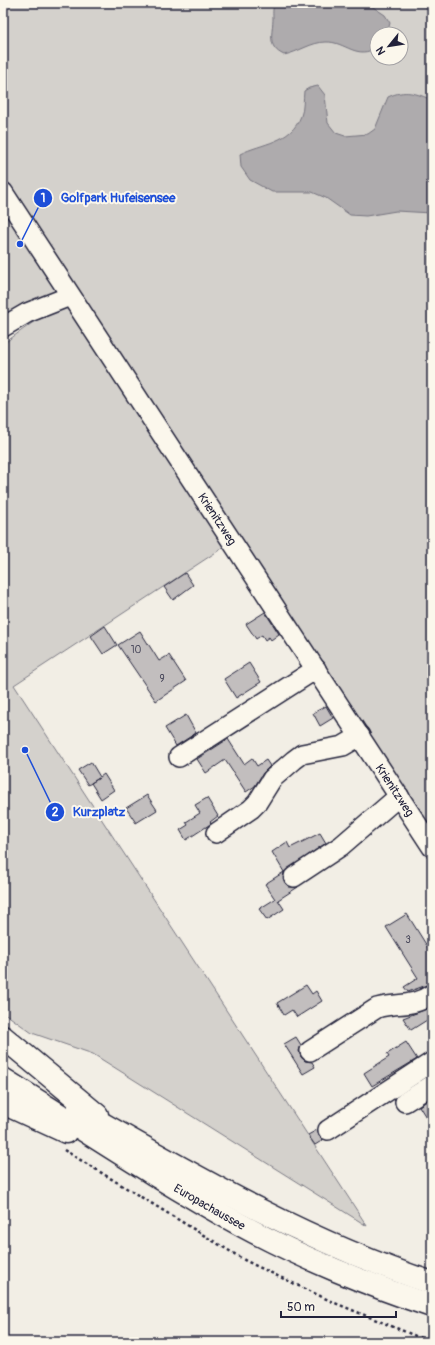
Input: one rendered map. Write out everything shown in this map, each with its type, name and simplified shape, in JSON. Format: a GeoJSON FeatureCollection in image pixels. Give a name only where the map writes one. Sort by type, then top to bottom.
{"type":"FeatureCollection","features":[{"type":"Feature","properties":{"kind":"main road"},"geometry":{"type":"LineString","coordinates":[[3,1037],[116,1142]]}},
{"type":"Feature","properties":{"kind":"main road","name":"Europachaussee"},"geometry":{"type":"LineString","coordinates":[[3,1065],[116,1142],[244,1226],[321,1263],[432,1306]]}},
{"type":"Feature","properties":{"kind":"main road","name":"Europachaussee"},"geometry":{"type":"LineString","coordinates":[[3,1079],[116,1142],[202,1180],[332,1245],[432,1283]]}},
{"type":"Feature","properties":{"kind":"main road"},"geometry":{"type":"LineString","coordinates":[[3,1103],[66,1132],[116,1142]]}},
{"type":"Feature","properties":{"kind":"street","name":"Krienitzweg"},"geometry":{"type":"LineString","coordinates":[[3,192],[432,847]]}},
{"type":"Feature","properties":{"kind":"street"},"geometry":{"type":"LineString","coordinates":[[3,327],[27,313],[70,296]]}},
{"type":"Feature","properties":{"kind":"street"},"geometry":{"type":"LineString","coordinates":[[178,757],[316,669]]}},
{"type":"Feature","properties":{"kind":"street"},"geometry":{"type":"LineString","coordinates":[[216,833],[251,809],[257,803],[272,779],[302,754],[342,746],[360,736]]}},
{"type":"Feature","properties":{"kind":"street"},"geometry":{"type":"LineString","coordinates":[[294,878],[341,846],[399,796]]}},
{"type":"Feature","properties":{"kind":"street"},"geometry":{"type":"LineString","coordinates":[[310,1051],[377,1008],[419,1002],[432,994]]}},
{"type":"Feature","properties":{"kind":"street"},"geometry":{"type":"LineString","coordinates":[[328,1130],[432,1062]]}},
{"type":"Feature","properties":{"kind":"street"},"geometry":{"type":"LineString","coordinates":[[405,1102],[432,1085]]}},
{"type":"Feature","properties":{"kind":"path"},"geometry":{"type":"LineString","coordinates":[[59,1147],[246,1261],[335,1303],[432,1342]]}},
{"type":"Feature","properties":{"kind":"shaded area"},"geometry":{"type":"Polygon","coordinates":[[[3,3],[432,3],[432,834],[3,188],[3,3]]]}},
{"type":"Feature","properties":{"kind":"shaded area"},"geometry":{"type":"Polygon","coordinates":[[[276,3],[285,5],[299,3],[367,3],[385,15],[390,23],[389,26],[369,26],[369,51],[357,51],[339,44],[321,42],[284,55],[278,52],[273,44],[272,34],[274,6],[276,3]]]}},
{"type":"Feature","properties":{"kind":"shaded area"},"geometry":{"type":"Polygon","coordinates":[[[318,86],[325,95],[328,123],[336,133],[345,136],[368,134],[375,129],[388,97],[400,93],[410,93],[421,95],[432,100],[432,213],[396,211],[366,216],[350,215],[326,198],[312,192],[272,192],[250,180],[241,167],[240,154],[275,141],[290,132],[301,116],[304,91],[318,86]]]}},
{"type":"Feature","properties":{"kind":"shaded area"},"geometry":{"type":"Polygon","coordinates":[[[3,192],[227,545],[14,685],[367,1226],[93,1054],[32,1033],[3,1012],[3,344],[68,297],[3,327],[3,192]]]}},
{"type":"Feature","properties":{"kind":"building"},"geometry":{"type":"Polygon","coordinates":[[[185,573],[193,585],[173,600],[164,587],[185,573]]]}},
{"type":"Feature","properties":{"kind":"building"},"geometry":{"type":"Polygon","coordinates":[[[265,612],[279,634],[271,640],[269,637],[265,640],[262,635],[256,639],[246,624],[265,612]]]}},
{"type":"Feature","properties":{"kind":"building"},"geometry":{"type":"Polygon","coordinates":[[[105,626],[117,645],[103,654],[91,636],[105,626]]]}},
{"type":"Feature","properties":{"kind":"building"},"geometry":{"type":"Polygon","coordinates":[[[140,631],[159,661],[169,655],[186,681],[156,701],[118,645],[140,631]]]}},
{"type":"Feature","properties":{"kind":"building"},"geometry":{"type":"Polygon","coordinates":[[[249,663],[261,682],[236,698],[224,679],[249,663]]]}},
{"type":"Feature","properties":{"kind":"building"},"geometry":{"type":"Polygon","coordinates":[[[326,706],[333,718],[320,726],[313,713],[326,706]]]}},
{"type":"Feature","properties":{"kind":"building"},"geometry":{"type":"Polygon","coordinates":[[[186,715],[196,733],[176,746],[165,728],[186,715]]]}},
{"type":"Feature","properties":{"kind":"building"},"geometry":{"type":"Polygon","coordinates":[[[228,739],[244,764],[252,758],[257,766],[266,760],[270,766],[263,773],[255,786],[246,792],[225,760],[206,773],[197,759],[228,739]]]}},
{"type":"Feature","properties":{"kind":"building"},"geometry":{"type":"Polygon","coordinates":[[[91,762],[100,777],[104,774],[114,790],[101,799],[91,783],[88,785],[78,770],[91,762]]]}},
{"type":"Feature","properties":{"kind":"building"},"geometry":{"type":"Polygon","coordinates":[[[147,795],[157,810],[136,823],[126,808],[147,795]]]}},
{"type":"Feature","properties":{"kind":"building"},"geometry":{"type":"Polygon","coordinates":[[[207,798],[218,816],[210,822],[211,823],[209,825],[186,840],[180,830],[188,825],[186,822],[200,813],[195,805],[207,798]]]}},
{"type":"Feature","properties":{"kind":"building"},"geometry":{"type":"Polygon","coordinates":[[[320,833],[326,843],[284,872],[272,852],[287,842],[290,848],[320,833]]]}},
{"type":"Feature","properties":{"kind":"building"},"geometry":{"type":"Polygon","coordinates":[[[284,872],[283,878],[285,883],[289,887],[298,887],[278,900],[284,909],[267,920],[259,909],[275,899],[265,884],[284,872]]]}},
{"type":"Feature","properties":{"kind":"building"},"geometry":{"type":"Polygon","coordinates":[[[407,914],[432,954],[432,983],[408,992],[404,987],[418,978],[386,927],[407,914]]]}},
{"type":"Feature","properties":{"kind":"building"},"geometry":{"type":"Polygon","coordinates":[[[306,985],[312,994],[316,991],[322,1001],[297,1017],[292,1010],[284,1015],[277,1003],[306,985]]]}},
{"type":"Feature","properties":{"kind":"building"},"geometry":{"type":"Polygon","coordinates":[[[432,1007],[432,1028],[427,1020],[411,1030],[403,1018],[432,1007]]]}},
{"type":"Feature","properties":{"kind":"building"},"geometry":{"type":"Polygon","coordinates":[[[296,1037],[301,1045],[299,1051],[301,1057],[305,1061],[312,1062],[315,1067],[303,1074],[284,1044],[296,1037]]]}},
{"type":"Feature","properties":{"kind":"building"},"geometry":{"type":"Polygon","coordinates":[[[406,1042],[417,1059],[372,1086],[364,1073],[389,1057],[387,1054],[406,1042]]]}},
{"type":"Feature","properties":{"kind":"building"},"geometry":{"type":"Polygon","coordinates":[[[432,1098],[432,1127],[419,1106],[432,1098]]]}},
{"type":"Feature","properties":{"kind":"building"},"geometry":{"type":"Polygon","coordinates":[[[317,1130],[319,1136],[323,1140],[315,1145],[308,1135],[317,1130]]]}},
{"type":"Feature","properties":{"kind":"place","name":"Golfpark Hufeisensee"},"geometry":{"type":"Point","coordinates":[20,244]}},
{"type":"Feature","properties":{"kind":"place","name":"Kurzplatz"},"geometry":{"type":"Point","coordinates":[25,750]}}]}
